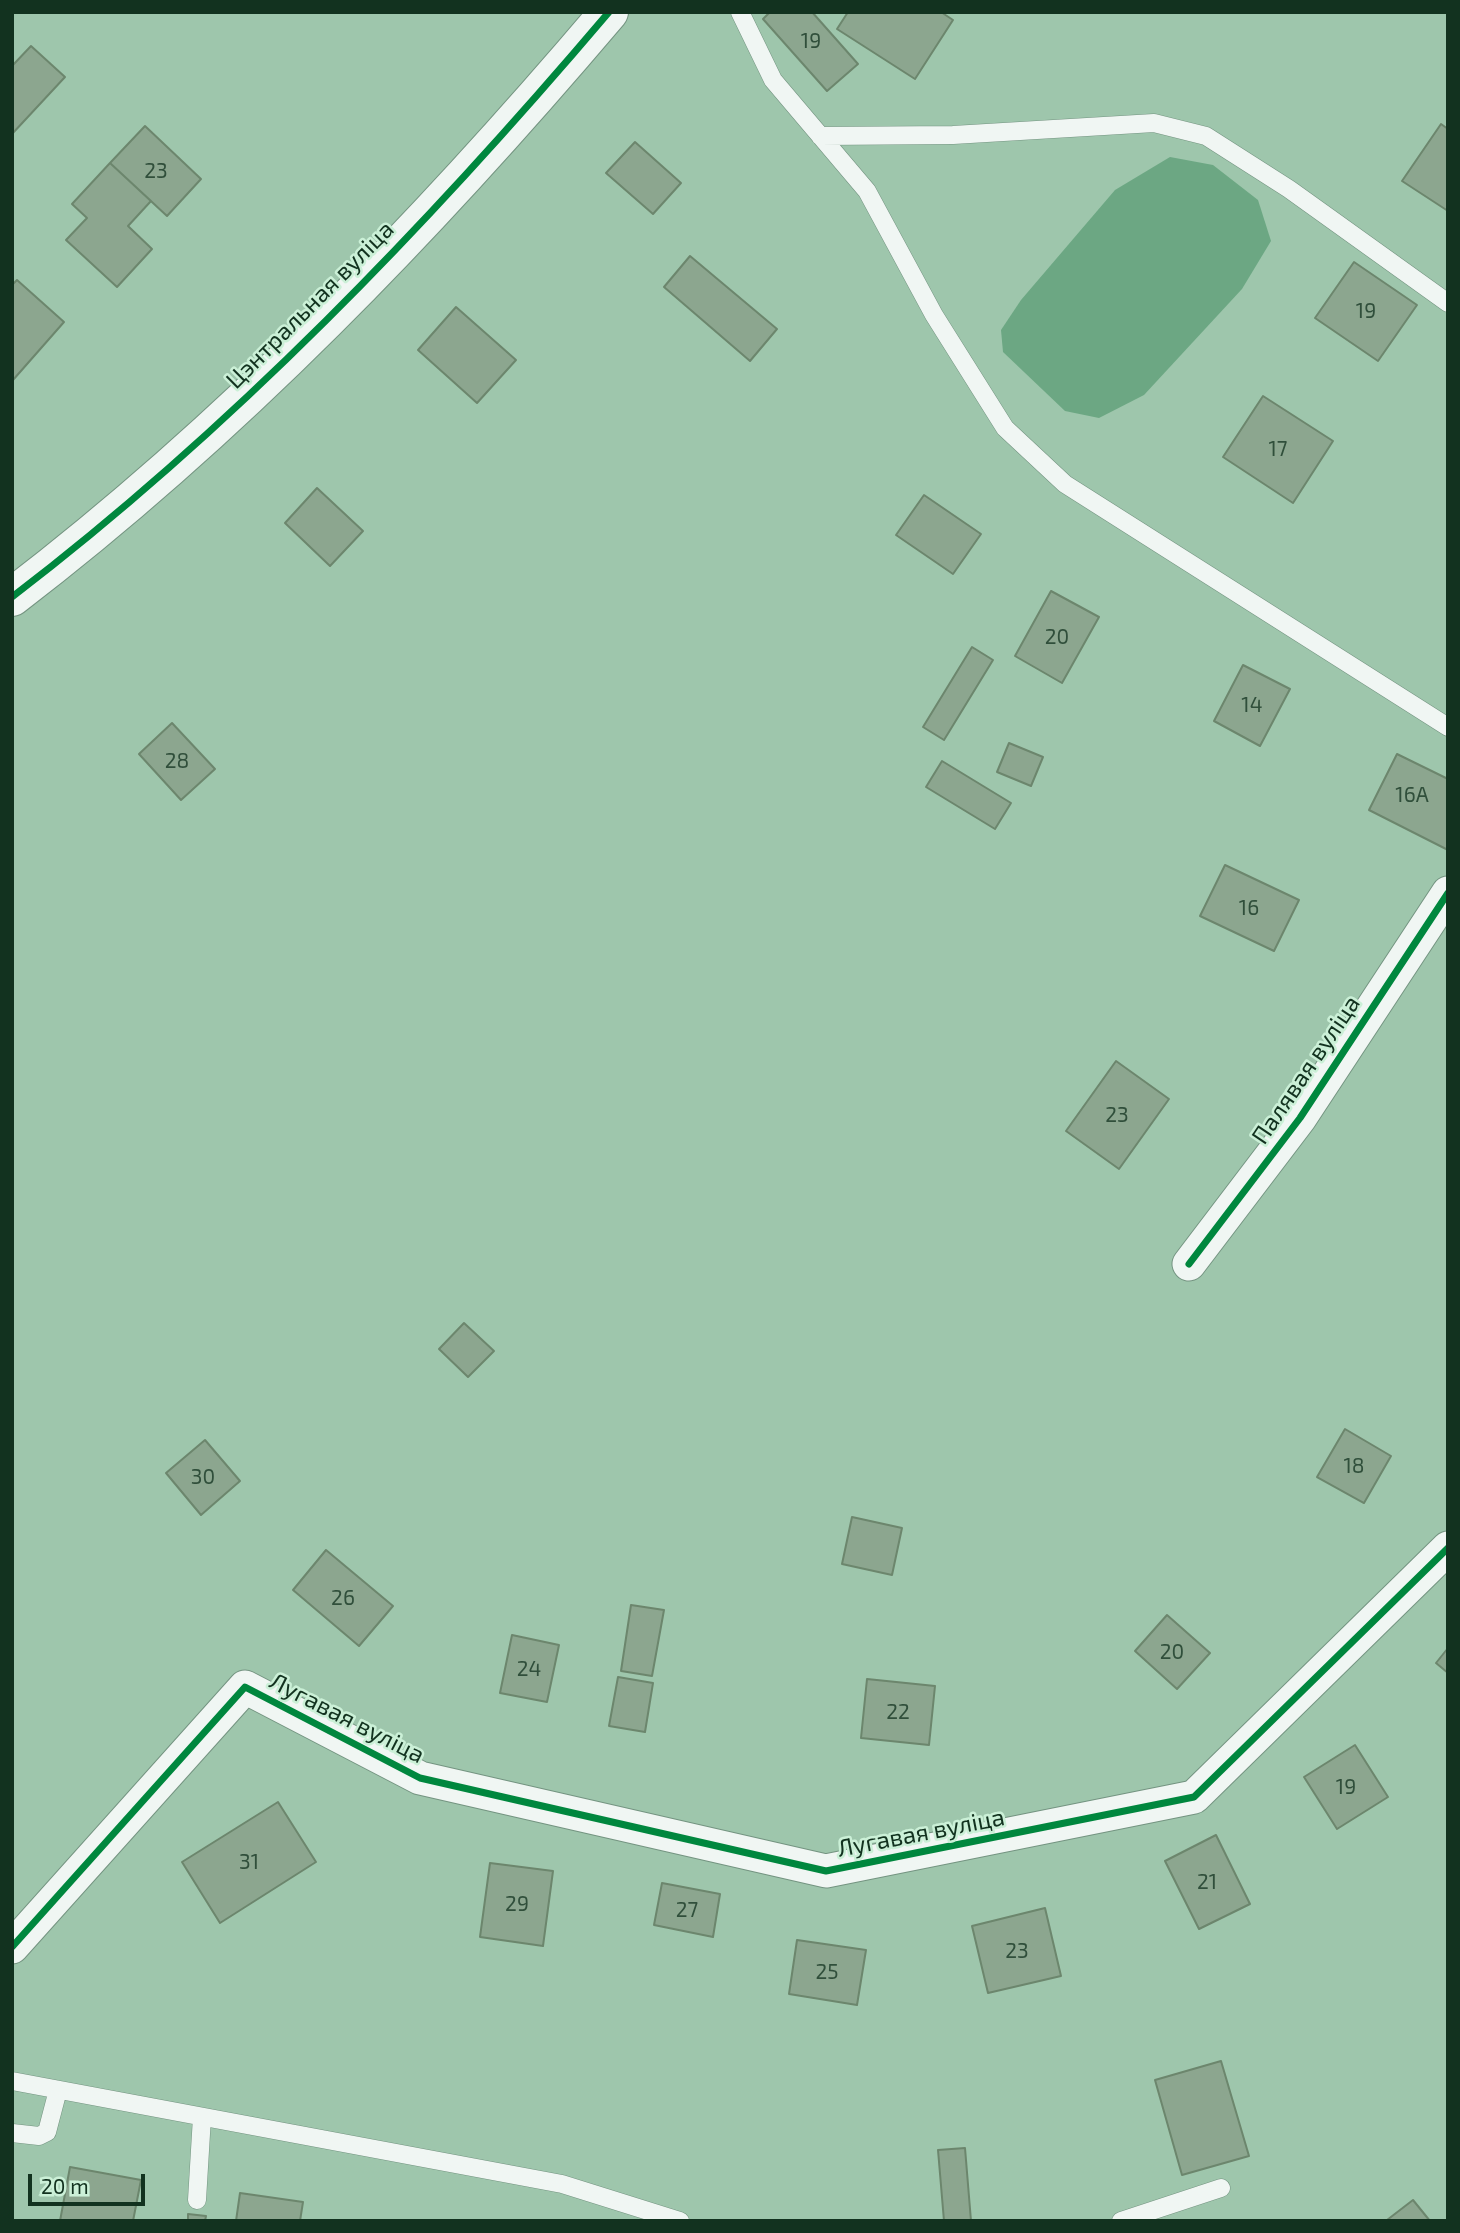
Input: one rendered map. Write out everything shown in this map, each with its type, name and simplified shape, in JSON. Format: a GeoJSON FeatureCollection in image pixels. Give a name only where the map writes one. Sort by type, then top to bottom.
{"type":"FeatureCollection","features":[{"type":"Feature","properties":{"kind":"street","name":"Цэнтральная вуліца"},"geometry":{"type":"LineString","coordinates":[[12,597],[90,538],[302,344],[542,90],[609,12]]}},
{"type":"Feature","properties":{"kind":"street","name":"Палявая вуліца"},"geometry":{"type":"LineString","coordinates":[[1189,1264],[1300,1118],[1448,892]]}},
{"type":"Feature","properties":{"kind":"street","name":"Лугавая вуліца"},"geometry":{"type":"LineString","coordinates":[[12,1947],[245,1687],[420,1778],[826,1871],[1194,1797],[1448,1548]]}},
{"type":"Feature","properties":{"kind":"lane"},"geometry":{"type":"LineString","coordinates":[[740,12],[773,80],[867,191],[934,315],[1005,428],[1065,484],[1448,727]]}},
{"type":"Feature","properties":{"kind":"lane"},"geometry":{"type":"LineString","coordinates":[[820,135],[953,135],[1154,123],[1206,136],[1289,189],[1448,303]]}},
{"type":"Feature","properties":{"kind":"lane"},"geometry":{"type":"LineString","coordinates":[[12,2081],[562,2184],[680,2221]]}},
{"type":"Feature","properties":{"kind":"lane"},"geometry":{"type":"LineString","coordinates":[[12,2133],[39,2136],[47,2132],[58,2090]]}},
{"type":"Feature","properties":{"kind":"lane"},"geometry":{"type":"LineString","coordinates":[[197,2200],[202,2117]]}},
{"type":"Feature","properties":{"kind":"lane"},"geometry":{"type":"LineString","coordinates":[[1121,2221],[1221,2188]]}},
{"type":"Feature","properties":{"kind":"shaded area"},"geometry":{"type":"Polygon","coordinates":[[[1170,157],[1213,165],[1258,200],[1271,241],[1242,289],[1144,395],[1099,418],[1065,411],[1003,352],[1001,330],[1021,300],[1115,190],[1170,157]]]}},
{"type":"Feature","properties":{"kind":"building"},"geometry":{"type":"Polygon","coordinates":[[[770,12],[812,12],[858,64],[827,91],[763,19],[770,12]]]}},
{"type":"Feature","properties":{"kind":"building"},"geometry":{"type":"Polygon","coordinates":[[[848,12],[941,12],[953,20],[915,79],[837,29],[848,12]]]}},
{"type":"Feature","properties":{"kind":"building"},"geometry":{"type":"Polygon","coordinates":[[[31,46],[65,77],[12,134],[12,66],[31,46]]]}},
{"type":"Feature","properties":{"kind":"building"},"geometry":{"type":"Polygon","coordinates":[[[1441,124],[1448,129],[1448,211],[1402,181],[1441,124]]]}},
{"type":"Feature","properties":{"kind":"building"},"geometry":{"type":"Polygon","coordinates":[[[145,126],[201,179],[167,216],[110,163],[145,126]]]}},
{"type":"Feature","properties":{"kind":"building"},"geometry":{"type":"Polygon","coordinates":[[[635,142],[681,183],[653,214],[606,173],[635,142]]]}},
{"type":"Feature","properties":{"kind":"building"},"geometry":{"type":"Polygon","coordinates":[[[110,163],[151,201],[128,226],[152,249],[117,287],[66,240],[87,218],[72,204],[110,163]]]}},
{"type":"Feature","properties":{"kind":"building"},"geometry":{"type":"Polygon","coordinates":[[[690,256],[777,329],[750,361],[664,287],[690,256]]]}},
{"type":"Feature","properties":{"kind":"building"},"geometry":{"type":"Polygon","coordinates":[[[1354,262],[1417,305],[1378,361],[1315,318],[1354,262]]]}},
{"type":"Feature","properties":{"kind":"building"},"geometry":{"type":"Polygon","coordinates":[[[17,280],[64,322],[13,380],[12,285],[17,280]]]}},
{"type":"Feature","properties":{"kind":"building"},"geometry":{"type":"Polygon","coordinates":[[[456,307],[516,360],[477,403],[418,350],[456,307]]]}},
{"type":"Feature","properties":{"kind":"building"},"geometry":{"type":"Polygon","coordinates":[[[1263,396],[1333,441],[1293,503],[1223,457],[1263,396]]]}},
{"type":"Feature","properties":{"kind":"building"},"geometry":{"type":"Polygon","coordinates":[[[317,488],[363,531],[330,566],[285,523],[317,488]]]}},
{"type":"Feature","properties":{"kind":"building"},"geometry":{"type":"Polygon","coordinates":[[[924,495],[981,534],[953,574],[896,535],[924,495]]]}},
{"type":"Feature","properties":{"kind":"building"},"geometry":{"type":"Polygon","coordinates":[[[1051,591],[1099,617],[1062,683],[1015,656],[1051,591]]]}},
{"type":"Feature","properties":{"kind":"building"},"geometry":{"type":"Polygon","coordinates":[[[972,647],[993,660],[944,740],[923,727],[972,647]]]}},
{"type":"Feature","properties":{"kind":"building"},"geometry":{"type":"Polygon","coordinates":[[[1243,665],[1290,689],[1260,746],[1214,721],[1243,665]]]}},
{"type":"Feature","properties":{"kind":"building"},"geometry":{"type":"Polygon","coordinates":[[[172,723],[215,769],[181,800],[139,754],[172,723]]]}},
{"type":"Feature","properties":{"kind":"building"},"geometry":{"type":"Polygon","coordinates":[[[1009,743],[1043,757],[1031,786],[997,772],[1009,743]]]}},
{"type":"Feature","properties":{"kind":"building"},"geometry":{"type":"Polygon","coordinates":[[[1397,754],[1448,779],[1448,850],[1369,810],[1397,754]]]}},
{"type":"Feature","properties":{"kind":"building"},"geometry":{"type":"Polygon","coordinates":[[[942,761],[1011,803],[995,829],[926,787],[942,761]]]}},
{"type":"Feature","properties":{"kind":"building"},"geometry":{"type":"Polygon","coordinates":[[[1225,865],[1299,900],[1274,951],[1200,916],[1225,865]]]}},
{"type":"Feature","properties":{"kind":"building"},"geometry":{"type":"Polygon","coordinates":[[[1116,1061],[1169,1099],[1119,1169],[1066,1131],[1116,1061]]]}},
{"type":"Feature","properties":{"kind":"building"},"geometry":{"type":"Polygon","coordinates":[[[464,1323],[494,1351],[468,1377],[439,1349],[464,1323]]]}},
{"type":"Feature","properties":{"kind":"building"},"geometry":{"type":"Polygon","coordinates":[[[1345,1429],[1391,1456],[1364,1503],[1317,1477],[1345,1429]]]}},
{"type":"Feature","properties":{"kind":"building"},"geometry":{"type":"Polygon","coordinates":[[[205,1440],[240,1481],[201,1515],[166,1473],[205,1440]]]}},
{"type":"Feature","properties":{"kind":"building"},"geometry":{"type":"Polygon","coordinates":[[[852,1517],[902,1528],[892,1575],[842,1564],[852,1517]]]}},
{"type":"Feature","properties":{"kind":"building"},"geometry":{"type":"Polygon","coordinates":[[[326,1550],[393,1606],[359,1646],[293,1590],[326,1550]]]}},
{"type":"Feature","properties":{"kind":"building"},"geometry":{"type":"Polygon","coordinates":[[[631,1605],[664,1610],[652,1676],[621,1671],[631,1605]]]}},
{"type":"Feature","properties":{"kind":"building"},"geometry":{"type":"Polygon","coordinates":[[[1167,1615],[1210,1653],[1177,1689],[1135,1651],[1167,1615]]]}},
{"type":"Feature","properties":{"kind":"building"},"geometry":{"type":"Polygon","coordinates":[[[512,1635],[559,1645],[547,1702],[500,1693],[512,1635]]]}},
{"type":"Feature","properties":{"kind":"building"},"geometry":{"type":"Polygon","coordinates":[[[1448,1648],[1448,1673],[1436,1663],[1448,1648]]]}},
{"type":"Feature","properties":{"kind":"building"},"geometry":{"type":"Polygon","coordinates":[[[618,1677],[653,1683],[645,1732],[609,1726],[618,1677]]]}},
{"type":"Feature","properties":{"kind":"building"},"geometry":{"type":"Polygon","coordinates":[[[867,1679],[935,1686],[929,1745],[861,1738],[867,1679]]]}},
{"type":"Feature","properties":{"kind":"building"},"geometry":{"type":"Polygon","coordinates":[[[1355,1745],[1388,1797],[1337,1829],[1304,1777],[1355,1745]]]}},
{"type":"Feature","properties":{"kind":"building"},"geometry":{"type":"Polygon","coordinates":[[[278,1802],[316,1862],[220,1923],[182,1862],[278,1802]]]}},
{"type":"Feature","properties":{"kind":"building"},"geometry":{"type":"Polygon","coordinates":[[[1216,1835],[1250,1904],[1199,1929],[1165,1861],[1216,1835]]]}},
{"type":"Feature","properties":{"kind":"building"},"geometry":{"type":"Polygon","coordinates":[[[490,1863],[553,1871],[543,1946],[480,1937],[490,1863]]]}},
{"type":"Feature","properties":{"kind":"building"},"geometry":{"type":"Polygon","coordinates":[[[662,1883],[720,1894],[713,1937],[654,1925],[662,1883]]]}},
{"type":"Feature","properties":{"kind":"building"},"geometry":{"type":"Polygon","coordinates":[[[1045,1908],[1061,1976],[988,1993],[972,1926],[1045,1908]]]}},
{"type":"Feature","properties":{"kind":"building"},"geometry":{"type":"Polygon","coordinates":[[[797,1940],[866,1950],[857,2005],[789,1994],[797,1940]]]}},
{"type":"Feature","properties":{"kind":"building"},"geometry":{"type":"Polygon","coordinates":[[[1221,2061],[1249,2156],[1182,2175],[1155,2080],[1221,2061]]]}},
{"type":"Feature","properties":{"kind":"building"},"geometry":{"type":"Polygon","coordinates":[[[965,2148],[971,2221],[944,2221],[938,2150],[965,2148]]]}},
{"type":"Feature","properties":{"kind":"building"},"geometry":{"type":"Polygon","coordinates":[[[70,2167],[141,2180],[133,2221],[60,2221],[70,2167]]]}},
{"type":"Feature","properties":{"kind":"building"},"geometry":{"type":"Polygon","coordinates":[[[240,2193],[303,2202],[300,2221],[236,2221],[240,2193]]]}},
{"type":"Feature","properties":{"kind":"building"},"geometry":{"type":"Polygon","coordinates":[[[1413,2200],[1430,2221],[1387,2220],[1413,2200]]]}},
{"type":"Feature","properties":{"kind":"building"},"geometry":{"type":"Polygon","coordinates":[[[188,2214],[206,2216],[205,2221],[188,2221],[188,2214]]]}},
{"type":"Feature","properties":{"kind":"cycle path"},"geometry":{"type":"LineString","coordinates":[[12,597],[94,532],[173,464],[251,394],[326,321],[471,169],[609,12]]}},
{"type":"Feature","properties":{"kind":"cycle path"},"geometry":{"type":"LineString","coordinates":[[1189,1264],[1300,1118],[1448,893]]}},
{"type":"Feature","properties":{"kind":"cycle path"},"geometry":{"type":"LineString","coordinates":[[12,1947],[245,1687],[420,1778],[826,1871],[1194,1797],[1448,1548]]}}]}
